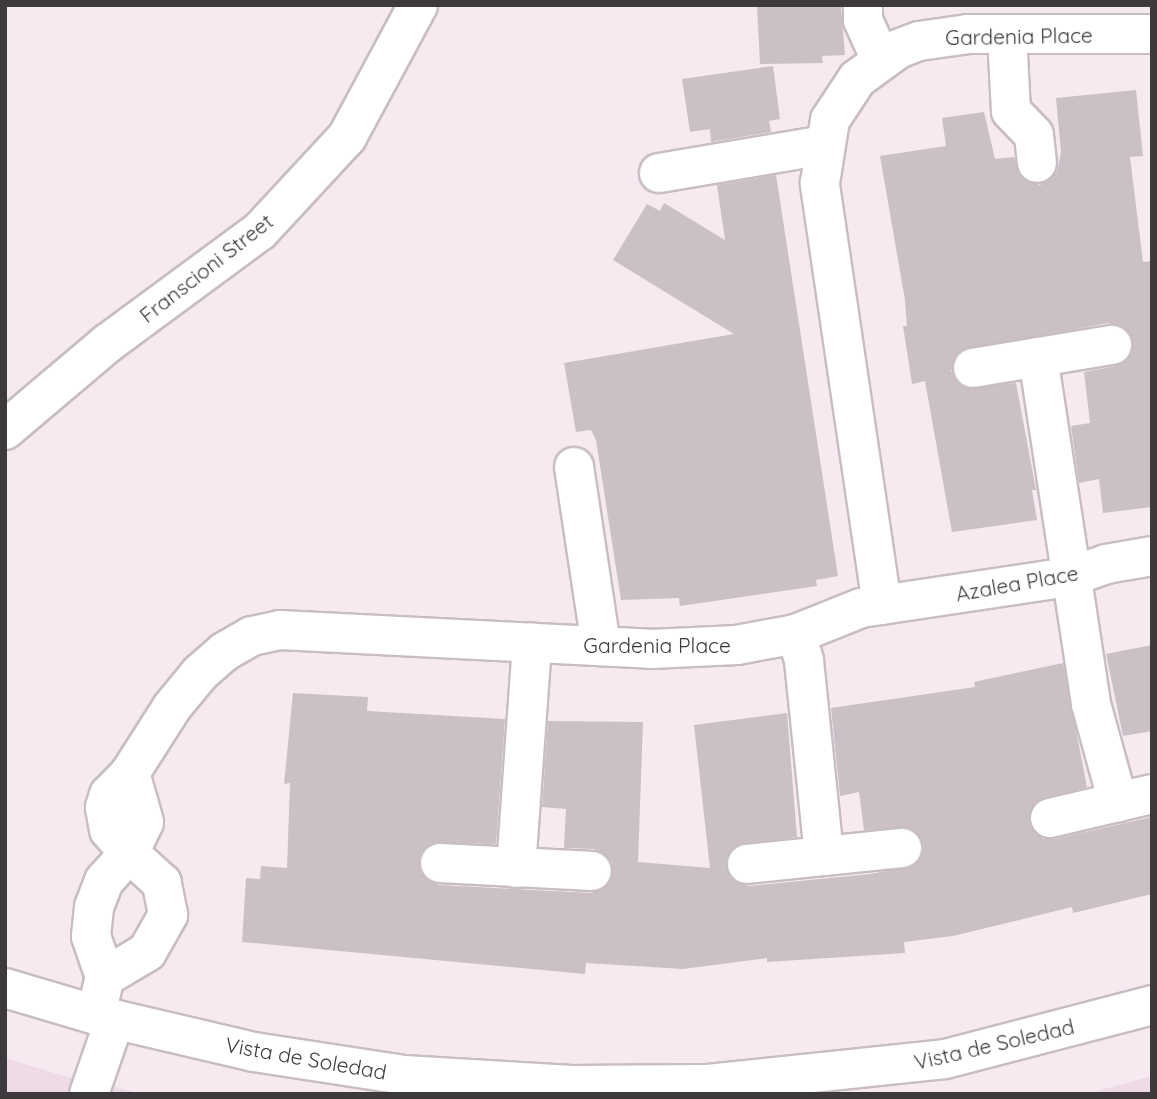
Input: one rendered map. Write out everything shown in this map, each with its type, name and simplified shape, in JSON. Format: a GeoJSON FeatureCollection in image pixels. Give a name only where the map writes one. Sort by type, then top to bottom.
{"type":"FeatureCollection","features":[{"type":"Feature","properties":{"kind":"street","name":"Franscioni Street"},"geometry":{"type":"LineString","coordinates":[[5,430],[108,343],[260,231],[347,137],[418,5]]}},
{"type":"Feature","properties":{"kind":"street"},"geometry":{"type":"LineString","coordinates":[[863,5],[863,20],[881,60]]}},
{"type":"Feature","properties":{"kind":"street"},"geometry":{"type":"LineString","coordinates":[[994,25],[1011,111],[1034,135],[1037,163]]}},
{"type":"Feature","properties":{"kind":"street","name":"Gardenia Place"},"geometry":{"type":"LineString","coordinates":[[129,853],[144,822],[130,774],[164,719],[200,673],[224,652],[264,632],[698,648],[796,634],[882,605],[823,205],[824,145],[841,98],[881,60],[919,41],[994,25],[1152,34]]}},
{"type":"Feature","properties":{"kind":"street"},"geometry":{"type":"LineString","coordinates":[[659,173],[824,145]]}},
{"type":"Feature","properties":{"kind":"street"},"geometry":{"type":"LineString","coordinates":[[973,368],[1112,345]]}},
{"type":"Feature","properties":{"kind":"street"},"geometry":{"type":"LineString","coordinates":[[1038,357],[1069,577],[1091,704],[1135,798],[1050,818]]}},
{"type":"Feature","properties":{"kind":"street"},"geometry":{"type":"LineString","coordinates":[[574,467],[601,646]]}},
{"type":"Feature","properties":{"kind":"street","name":"Azalea Place"},"geometry":{"type":"LineString","coordinates":[[882,605],[1069,577],[1106,564],[1152,556]]}},
{"type":"Feature","properties":{"kind":"street"},"geometry":{"type":"LineString","coordinates":[[796,634],[804,661],[824,856]]}},
{"type":"Feature","properties":{"kind":"street"},"geometry":{"type":"LineString","coordinates":[[516,868],[532,643]]}},
{"type":"Feature","properties":{"kind":"street"},"geometry":{"type":"LineString","coordinates":[[747,864],[902,848]]}},
{"type":"Feature","properties":{"kind":"street"},"geometry":{"type":"LineString","coordinates":[[89,1094],[105,1017],[105,976],[91,936],[94,907],[104,881],[129,853],[162,883],[168,915],[146,952],[105,976]]}},
{"type":"Feature","properties":{"kind":"street"},"geometry":{"type":"LineString","coordinates":[[440,863],[592,871]]}},
{"type":"Feature","properties":{"kind":"street","name":"Vista de Soledad"},"geometry":{"type":"LineString","coordinates":[[5,988],[105,1017],[254,1052],[404,1075],[572,1086],[708,1089],[945,1059],[1152,1005]]}},
{"type":"Feature","properties":{"kind":"shaded area"},"geometry":{"type":"Polygon","coordinates":[[[5,1058],[64,1076],[144,1094],[5,1094],[5,1058]]]}},
{"type":"Feature","properties":{"kind":"shaded area"},"geometry":{"type":"Polygon","coordinates":[[[1149,1077],[1152,1094],[1086,1094],[1149,1077]]]}},
{"type":"Feature","properties":{"kind":"building"},"geometry":{"type":"Polygon","coordinates":[[[841,5],[845,55],[822,56],[823,63],[760,64],[757,6],[841,5]]]}},
{"type":"Feature","properties":{"kind":"building"},"geometry":{"type":"Polygon","coordinates":[[[773,66],[780,119],[769,121],[771,132],[711,142],[710,129],[690,132],[682,79],[773,66]]]}},
{"type":"Feature","properties":{"kind":"building"},"geometry":{"type":"Polygon","coordinates":[[[1136,90],[1143,156],[1130,157],[1143,262],[1152,261],[1152,507],[1103,513],[1099,479],[1079,483],[1071,426],[1090,423],[1084,372],[1116,366],[1133,352],[1128,331],[1108,323],[959,352],[951,371],[965,388],[1016,383],[1036,490],[1032,490],[1037,520],[952,532],[925,381],[912,384],[903,326],[907,326],[905,300],[880,156],[946,146],[942,118],[984,112],[995,159],[1014,157],[1020,176],[1040,185],[1057,172],[1061,152],[1056,98],[1136,90]]]}},
{"type":"Feature","properties":{"kind":"building"},"geometry":{"type":"Polygon","coordinates":[[[776,175],[838,576],[816,580],[817,586],[680,606],[679,598],[621,600],[596,440],[591,430],[576,432],[564,363],[734,334],[613,260],[647,204],[660,211],[664,203],[725,240],[717,185],[776,175]]]}},
{"type":"Feature","properties":{"kind":"building"},"geometry":{"type":"Polygon","coordinates":[[[1152,645],[1152,731],[1123,736],[1106,654],[1152,645]]]}},
{"type":"Feature","properties":{"kind":"building"},"geometry":{"type":"Polygon","coordinates":[[[1063,663],[1087,787],[1036,802],[1029,824],[1043,839],[1054,839],[1152,817],[1152,894],[1073,913],[1072,907],[953,936],[904,942],[905,953],[767,962],[767,958],[683,969],[586,963],[585,974],[242,942],[246,878],[260,879],[261,866],[287,868],[290,783],[284,784],[293,693],[368,697],[367,711],[505,719],[496,844],[431,843],[421,852],[420,872],[439,885],[591,893],[610,883],[612,862],[594,849],[564,848],[566,809],[542,807],[548,721],[643,722],[638,862],[710,868],[694,725],[787,713],[797,837],[735,846],[727,856],[729,876],[749,886],[870,874],[914,866],[924,845],[910,828],[864,830],[859,792],[840,796],[831,708],[975,687],[974,682],[1063,663]]]}}]}
